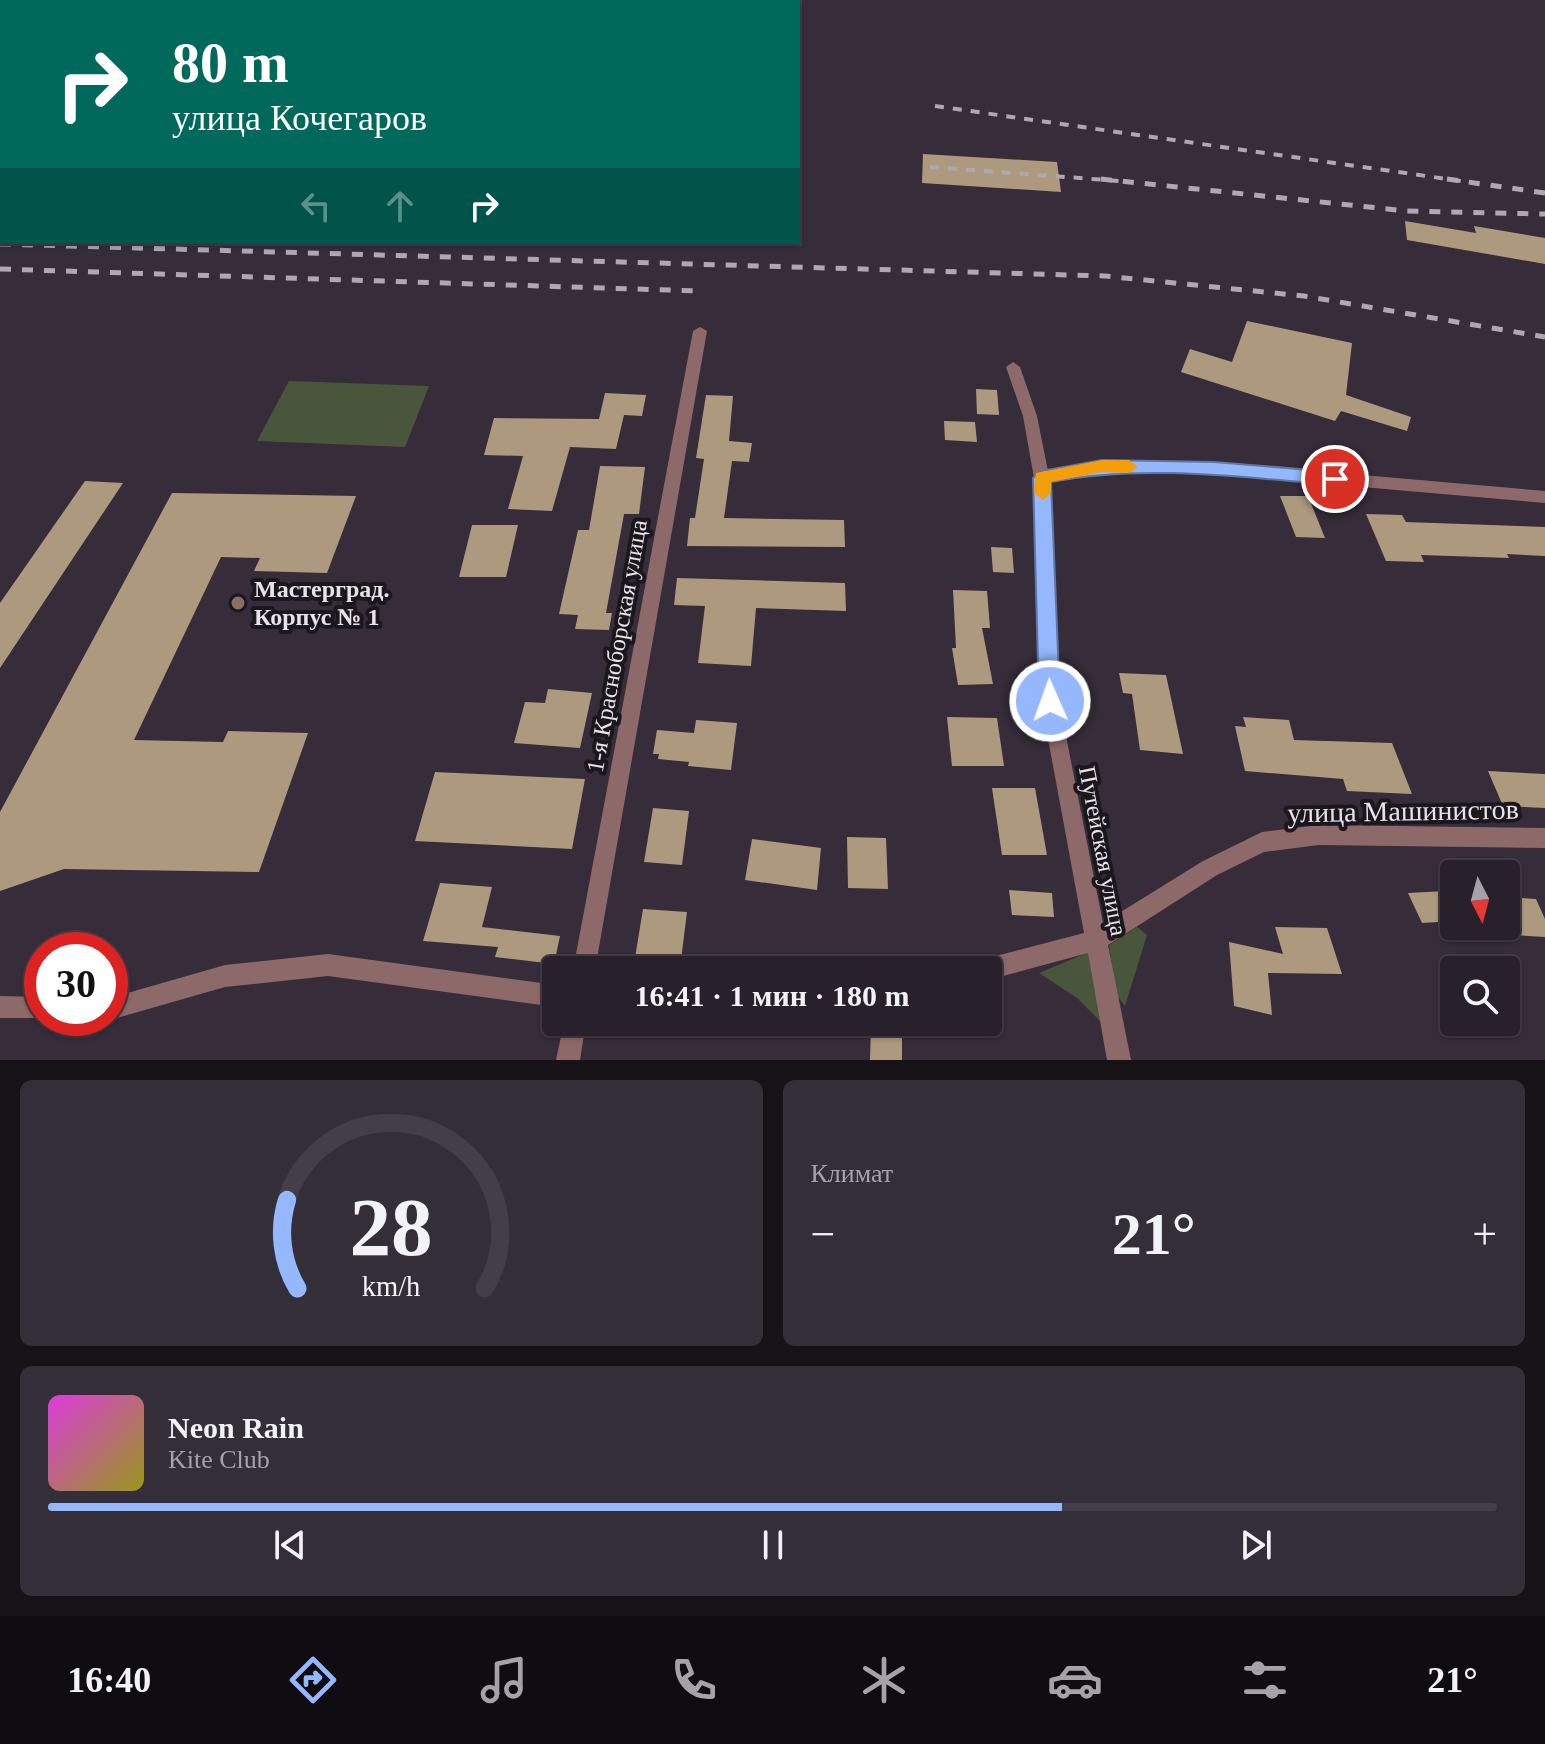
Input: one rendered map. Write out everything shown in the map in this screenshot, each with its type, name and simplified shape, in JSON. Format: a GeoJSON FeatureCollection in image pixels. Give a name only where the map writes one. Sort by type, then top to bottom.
{"type":"FeatureCollection","features":[{"type":"Feature","properties":{"kind":"street","name":"1-я Красноборская улица"},"geometry":{"type":"LineString","coordinates":[[587,956],[700,331]]}},
{"type":"Feature","properties":{"kind":"street","name":"Путейская улица"},"geometry":{"type":"LineString","coordinates":[[1013,367],[1030,416],[1042,478],[1050,701],[1119,1060]]}},
{"type":"Feature","properties":{"kind":"street"},"geometry":{"type":"LineString","coordinates":[[1042,478],[1102,466],[1214,468],[1545,497]]}},
{"type":"Feature","properties":{"kind":"street","name":"улица Машинистов"},"geometry":{"type":"LineString","coordinates":[[1002,965],[1096,940],[1210,868],[1262,842],[1319,835],[1545,838]]}},
{"type":"Feature","properties":{"kind":"street"},"geometry":{"type":"LineString","coordinates":[[128,1004],[225,976],[328,965],[542,994]]}},
{"type":"Feature","properties":{"kind":"street"},"geometry":{"type":"LineString","coordinates":[[0,1007],[24,1008]]}},
{"type":"Feature","properties":{"kind":"street"},"geometry":{"type":"LineString","coordinates":[[568,1060],[572,1036]]}},
{"type":"Feature","properties":{"kind":"green space"},"geometry":{"type":"Polygon","coordinates":[[[289,381],[429,386],[405,447],[257,441],[289,381]]]}},
{"type":"Feature","properties":{"kind":"green space"},"geometry":{"type":"Polygon","coordinates":[[[1137,927],[1147,935],[1125,1006],[1116,994],[1109,945],[1137,927]]]}},
{"type":"Feature","properties":{"kind":"green space"},"geometry":{"type":"Polygon","coordinates":[[[1089,952],[1105,1026],[1077,998],[1039,973],[1089,952]]]}},
{"type":"Feature","properties":{"kind":"building"},"geometry":{"type":"Polygon","coordinates":[[[923,154],[1057,162],[1061,192],[922,183],[923,154]]]}},
{"type":"Feature","properties":{"kind":"building"},"geometry":{"type":"Polygon","coordinates":[[[1405,221],[1476,233],[1474,226],[1545,238],[1545,264],[1407,240],[1405,221]]]}},
{"type":"Feature","properties":{"kind":"building"},"geometry":{"type":"Polygon","coordinates":[[[1247,321],[1352,343],[1346,395],[1411,417],[1407,431],[1341,411],[1335,421],[1181,372],[1190,349],[1232,362],[1247,321]]]}},
{"type":"Feature","properties":{"kind":"building"},"geometry":{"type":"Polygon","coordinates":[[[976,389],[997,390],[999,415],[977,414],[976,389]]]}},
{"type":"Feature","properties":{"kind":"building"},"geometry":{"type":"Polygon","coordinates":[[[605,393],[646,395],[642,416],[624,415],[616,449],[570,447],[552,511],[508,509],[523,456],[484,455],[494,418],[599,419],[605,393]]]}},
{"type":"Feature","properties":{"kind":"building"},"geometry":{"type":"Polygon","coordinates":[[[706,395],[733,396],[729,441],[752,443],[749,462],[732,461],[724,518],[844,520],[845,547],[687,546],[690,518],[695,518],[704,459],[696,458],[706,395]]]}},
{"type":"Feature","properties":{"kind":"building"},"geometry":{"type":"Polygon","coordinates":[[[944,421],[975,422],[977,442],[945,440],[944,421]]]}},
{"type":"Feature","properties":{"kind":"building"},"geometry":{"type":"Polygon","coordinates":[[[600,466],[645,467],[639,514],[624,514],[606,613],[612,613],[609,630],[575,629],[578,615],[559,614],[578,530],[589,530],[600,466]]]}},
{"type":"Feature","properties":{"kind":"building"},"geometry":{"type":"Polygon","coordinates":[[[85,481],[123,483],[0,668],[0,603],[85,481]]]}},
{"type":"Feature","properties":{"kind":"building"},"geometry":{"type":"Polygon","coordinates":[[[172,493],[356,496],[327,573],[254,571],[260,558],[221,557],[134,740],[223,742],[228,731],[308,733],[259,872],[64,869],[0,891],[0,812],[172,493]]]}},
{"type":"Feature","properties":{"kind":"building"},"geometry":{"type":"Polygon","coordinates":[[[1280,496],[1308,496],[1325,538],[1296,537],[1280,496]]]}},
{"type":"Feature","properties":{"kind":"building"},"geometry":{"type":"Polygon","coordinates":[[[1366,514],[1402,515],[1406,522],[1545,527],[1545,556],[1421,555],[1424,562],[1386,561],[1366,514]]]}},
{"type":"Feature","properties":{"kind":"building"},"geometry":{"type":"Polygon","coordinates":[[[472,525],[518,525],[506,577],[459,577],[472,525]]]}},
{"type":"Feature","properties":{"kind":"building"},"geometry":{"type":"Polygon","coordinates":[[[991,547],[1012,548],[1014,573],[993,572],[991,547]]]}},
{"type":"Feature","properties":{"kind":"building"},"geometry":{"type":"Polygon","coordinates":[[[677,578],[845,583],[846,611],[756,608],[751,666],[698,663],[705,606],[674,605],[677,578]]]}},
{"type":"Feature","properties":{"kind":"building"},"geometry":{"type":"Polygon","coordinates":[[[953,590],[987,591],[990,628],[982,628],[993,684],[958,685],[952,648],[956,648],[953,590]]]}},
{"type":"Feature","properties":{"kind":"building"},"geometry":{"type":"Polygon","coordinates":[[[1119,673],[1166,675],[1183,754],[1140,750],[1132,694],[1123,693],[1119,673]]]}},
{"type":"Feature","properties":{"kind":"building"},"geometry":{"type":"Polygon","coordinates":[[[548,689],[592,693],[580,748],[514,743],[525,702],[545,703],[548,689]]]}},
{"type":"Feature","properties":{"kind":"building"},"geometry":{"type":"Polygon","coordinates":[[[947,717],[997,718],[1004,766],[952,766],[947,717]]]}},
{"type":"Feature","properties":{"kind":"building"},"geometry":{"type":"Polygon","coordinates":[[[1243,717],[1289,720],[1294,740],[1392,743],[1412,794],[1347,791],[1343,779],[1245,771],[1235,726],[1246,727],[1243,717]]]}},
{"type":"Feature","properties":{"kind":"building"},"geometry":{"type":"Polygon","coordinates":[[[696,720],[737,723],[731,770],[688,766],[689,762],[658,759],[659,754],[653,754],[657,730],[694,733],[696,720]]]}},
{"type":"Feature","properties":{"kind":"building"},"geometry":{"type":"Polygon","coordinates":[[[1488,771],[1545,774],[1545,808],[1503,806],[1488,771]]]}},
{"type":"Feature","properties":{"kind":"building"},"geometry":{"type":"Polygon","coordinates":[[[435,772],[585,779],[572,849],[415,841],[435,772]]]}},
{"type":"Feature","properties":{"kind":"building"},"geometry":{"type":"Polygon","coordinates":[[[992,788],[1035,788],[1047,855],[1002,855],[992,788]]]}},
{"type":"Feature","properties":{"kind":"building"},"geometry":{"type":"Polygon","coordinates":[[[653,808],[689,811],[682,865],[644,862],[653,808]]]}},
{"type":"Feature","properties":{"kind":"building"},"geometry":{"type":"Polygon","coordinates":[[[847,837],[886,838],[888,889],[848,888],[847,837]]]}},
{"type":"Feature","properties":{"kind":"building"},"geometry":{"type":"Polygon","coordinates":[[[752,839],[821,848],[817,890],[745,880],[752,839]]]}},
{"type":"Feature","properties":{"kind":"building"},"geometry":{"type":"Polygon","coordinates":[[[440,883],[492,887],[482,927],[560,936],[556,956],[542,956],[542,963],[495,957],[498,947],[423,941],[440,883]]]}},
{"type":"Feature","properties":{"kind":"building"},"geometry":{"type":"Polygon","coordinates":[[[1009,890],[1052,893],[1054,917],[1012,915],[1009,890]]]}},
{"type":"Feature","properties":{"kind":"building"},"geometry":{"type":"Polygon","coordinates":[[[1440,891],[1440,922],[1422,923],[1408,893],[1440,891]]]}},
{"type":"Feature","properties":{"kind":"building"},"geometry":{"type":"Polygon","coordinates":[[[1520,898],[1536,899],[1545,919],[1545,937],[1520,935],[1520,898]]]}},
{"type":"Feature","properties":{"kind":"building"},"geometry":{"type":"Polygon","coordinates":[[[643,909],[687,912],[682,956],[635,956],[643,909]]]}},
{"type":"Feature","properties":{"kind":"building"},"geometry":{"type":"Polygon","coordinates":[[[1275,927],[1327,928],[1342,974],[1268,973],[1272,1015],[1234,1006],[1229,942],[1283,954],[1275,927]]]}},
{"type":"Feature","properties":{"kind":"building"},"geometry":{"type":"Polygon","coordinates":[[[871,1036],[902,1036],[902,1060],[870,1060],[871,1036]]]}},
{"type":"Feature","properties":{"kind":"railway"},"geometry":{"type":"LineString","coordinates":[[935,106],[1461,181]]}},
{"type":"Feature","properties":{"kind":"railway"},"geometry":{"type":"LineString","coordinates":[[930,167],[1120,181]]}},
{"type":"Feature","properties":{"kind":"railway"},"geometry":{"type":"LineString","coordinates":[[1101,179],[1407,211],[1545,214]]}},
{"type":"Feature","properties":{"kind":"railway"},"geometry":{"type":"LineString","coordinates":[[1447,179],[1461,181]]}},
{"type":"Feature","properties":{"kind":"railway"},"geometry":{"type":"LineString","coordinates":[[1461,181],[1545,193]]}},
{"type":"Feature","properties":{"kind":"railway"},"geometry":{"type":"LineString","coordinates":[[0,244],[1105,276],[1304,296],[1545,337]]}},
{"type":"Feature","properties":{"kind":"railway"},"geometry":{"type":"LineString","coordinates":[[0,269],[699,291]]}},
{"type":"Feature","properties":{"kind":"slow traffic"},"geometry":{"type":"LineString","coordinates":[[1043,493],[1042,478],[1102,466],[1129,467]]}},
{"type":"Feature","properties":{"kind":"place","name":"Мастерград. Корпус № 1"},"geometry":{"type":"Point","coordinates":[238,603]}},
{"type":"Feature","properties":{"kind":"route"},"geometry":{"type":"LineString","coordinates":[[1050,701],[1042,478],[1102,466],[1214,468],[1335,479]]}}]}
